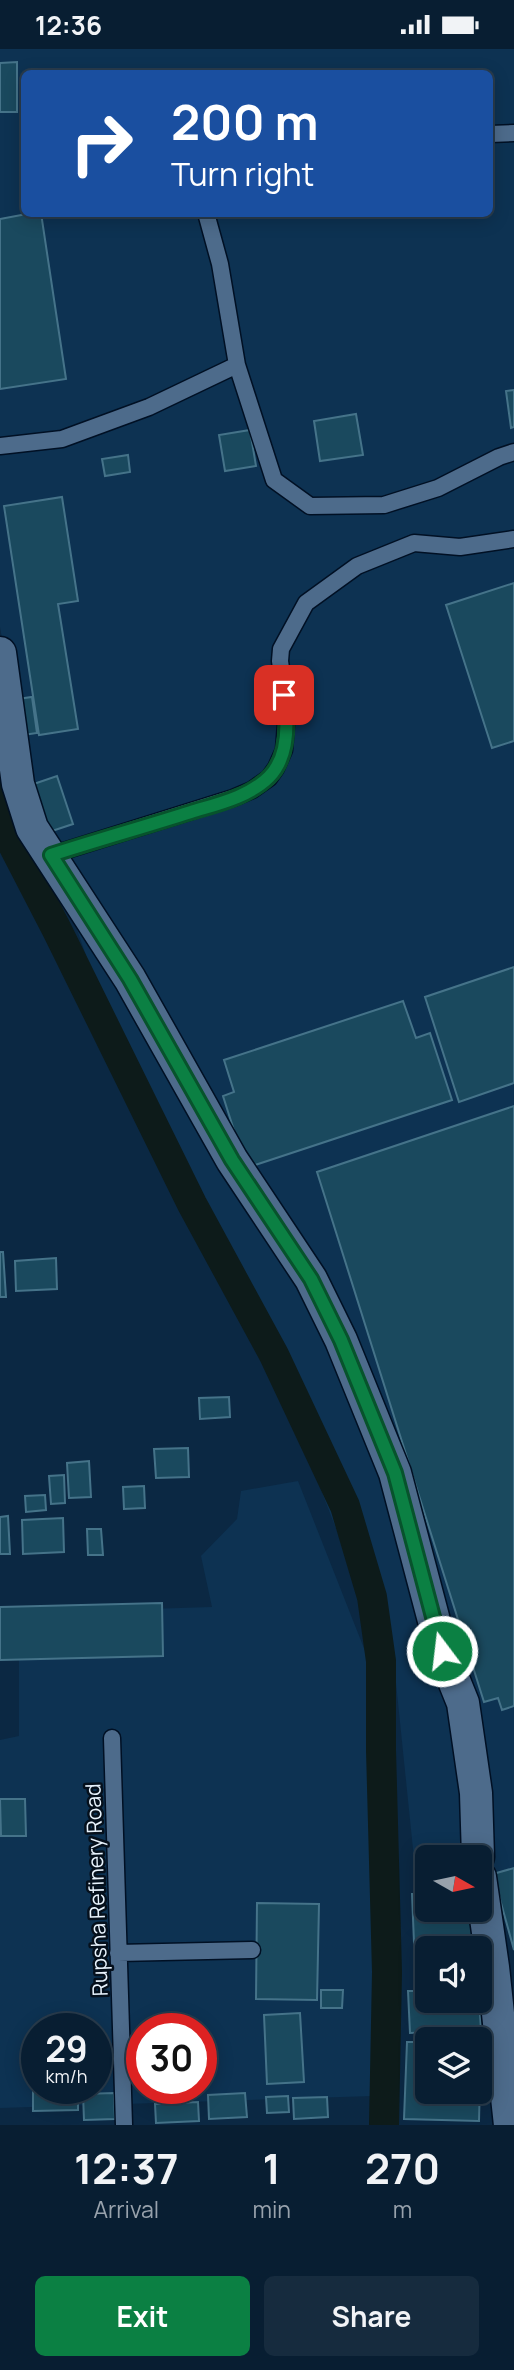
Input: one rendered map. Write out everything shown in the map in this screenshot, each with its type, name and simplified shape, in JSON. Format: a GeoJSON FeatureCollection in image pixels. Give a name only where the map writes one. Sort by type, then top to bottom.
{"type":"FeatureCollection","features":[{"type":"Feature","properties":{"kind":"street"},"geometry":{"type":"LineString","coordinates":[[0,653],[18,784],[32,828],[130,979],[232,1160],[311,1279],[341,1340],[395,1473],[442,1651],[463,1703],[476,1793],[478,1845]]}},
{"type":"Feature","properties":{"kind":"street"},"geometry":{"type":"LineString","coordinates":[[486,1922],[510,2125]]}},
{"type":"Feature","properties":{"kind":"lane"},"geometry":{"type":"LineString","coordinates":[[493,134],[514,133]]}},
{"type":"Feature","properties":{"kind":"lane"},"geometry":{"type":"LineString","coordinates":[[207,217],[220,264],[237,365],[274,480],[310,506],[384,505],[438,488],[514,452]]}},
{"type":"Feature","properties":{"kind":"lane"},"geometry":{"type":"LineString","coordinates":[[0,446],[62,439],[149,407],[237,365]]}},
{"type":"Feature","properties":{"kind":"lane"},"geometry":{"type":"LineString","coordinates":[[51,855],[233,799],[269,778],[284,750],[286,733],[287,711],[279,661],[282,649],[306,603],[357,566],[414,543],[460,547],[514,539]]}},
{"type":"Feature","properties":{"kind":"lane","name":"Rupsha Refinery Road"},"geometry":{"type":"LineString","coordinates":[[112,1738],[124,2125]]}},
{"type":"Feature","properties":{"kind":"lane"},"geometry":{"type":"LineString","coordinates":[[118,1953],[252,1950]]}},
{"type":"Feature","properties":{"kind":"shaded area"},"geometry":{"type":"Polygon","coordinates":[[[0,49],[514,49],[514,1873],[492,1881],[492,1845],[415,1845],[415,1868],[396,1683],[257,1325],[146,1127],[31,798],[0,627],[0,49]]]}},
{"type":"Feature","properties":{"kind":"shaded area"},"geometry":{"type":"Polygon","coordinates":[[[298,1481],[382,1694],[393,1884],[373,2096],[217,2101],[217,2013],[126,2013],[126,2104],[0,2108],[0,1740],[19,1736],[19,1613],[212,1607],[201,1556],[237,1519],[241,1491],[298,1481]]]}},
{"type":"Feature","properties":{"kind":"building"},"geometry":{"type":"Polygon","coordinates":[[[17,62],[17,112],[0,112],[0,63],[17,62]]]}},
{"type":"Feature","properties":{"kind":"building"},"geometry":{"type":"Polygon","coordinates":[[[21,215],[42,217],[66,379],[0,389],[0,219],[21,215]]]}},
{"type":"Feature","properties":{"kind":"building"},"geometry":{"type":"Polygon","coordinates":[[[514,390],[514,427],[511,428],[506,391],[514,390]]]}},
{"type":"Feature","properties":{"kind":"building"},"geometry":{"type":"Polygon","coordinates":[[[356,414],[363,455],[320,461],[314,421],[356,414]]]}},
{"type":"Feature","properties":{"kind":"building"},"geometry":{"type":"Polygon","coordinates":[[[250,430],[256,466],[225,471],[219,435],[250,430]]]}},
{"type":"Feature","properties":{"kind":"building"},"geometry":{"type":"Polygon","coordinates":[[[128,455],[130,472],[105,476],[102,459],[128,455]]]}},
{"type":"Feature","properties":{"kind":"building"},"geometry":{"type":"Polygon","coordinates":[[[62,497],[78,601],[58,604],[78,729],[39,735],[4,506],[62,497]]]}},
{"type":"Feature","properties":{"kind":"building"},"geometry":{"type":"Polygon","coordinates":[[[514,583],[514,741],[492,748],[446,605],[514,583]]]}},
{"type":"Feature","properties":{"kind":"building"},"geometry":{"type":"Polygon","coordinates":[[[32,697],[37,733],[16,736],[10,700],[32,697]]]}},
{"type":"Feature","properties":{"kind":"building"},"geometry":{"type":"Polygon","coordinates":[[[57,776],[73,824],[40,835],[25,787],[57,776]]]}},
{"type":"Feature","properties":{"kind":"building"},"geometry":{"type":"Polygon","coordinates":[[[514,967],[514,1083],[459,1102],[425,997],[514,967]]]}},
{"type":"Feature","properties":{"kind":"building"},"geometry":{"type":"Polygon","coordinates":[[[403,1001],[416,1038],[430,1033],[452,1100],[246,1168],[223,1096],[234,1092],[224,1060],[403,1001]]]}},
{"type":"Feature","properties":{"kind":"building"},"geometry":{"type":"Polygon","coordinates":[[[514,1106],[514,1706],[502,1710],[498,1698],[484,1702],[317,1172],[514,1106]]]}},
{"type":"Feature","properties":{"kind":"building"},"geometry":{"type":"Polygon","coordinates":[[[0,1252],[3,1252],[6,1297],[0,1297],[0,1252]]]}},
{"type":"Feature","properties":{"kind":"building"},"geometry":{"type":"Polygon","coordinates":[[[56,1258],[57,1289],[16,1291],[15,1261],[56,1258]]]}},
{"type":"Feature","properties":{"kind":"building"},"geometry":{"type":"Polygon","coordinates":[[[229,1397],[230,1417],[200,1419],[199,1398],[229,1397]]]}},
{"type":"Feature","properties":{"kind":"building"},"geometry":{"type":"Polygon","coordinates":[[[188,1448],[189,1477],[156,1478],[154,1449],[188,1448]]]}},
{"type":"Feature","properties":{"kind":"building"},"geometry":{"type":"Polygon","coordinates":[[[89,1461],[91,1497],[69,1498],[67,1463],[89,1461]]]}},
{"type":"Feature","properties":{"kind":"building"},"geometry":{"type":"Polygon","coordinates":[[[64,1475],[65,1503],[51,1504],[49,1476],[64,1475]]]}},
{"type":"Feature","properties":{"kind":"building"},"geometry":{"type":"Polygon","coordinates":[[[144,1486],[145,1508],[124,1509],[123,1487],[144,1486]]]}},
{"type":"Feature","properties":{"kind":"building"},"geometry":{"type":"Polygon","coordinates":[[[45,1495],[46,1510],[26,1512],[25,1496],[45,1495]]]}},
{"type":"Feature","properties":{"kind":"building"},"geometry":{"type":"Polygon","coordinates":[[[8,1516],[10,1554],[0,1554],[0,1517],[8,1516]]]}},
{"type":"Feature","properties":{"kind":"building"},"geometry":{"type":"Polygon","coordinates":[[[63,1518],[64,1552],[23,1554],[22,1520],[63,1518]]]}},
{"type":"Feature","properties":{"kind":"building"},"geometry":{"type":"Polygon","coordinates":[[[87,1529],[101,1529],[103,1555],[88,1555],[87,1529]]]}},
{"type":"Feature","properties":{"kind":"building"},"geometry":{"type":"Polygon","coordinates":[[[162,1603],[163,1656],[0,1660],[0,1607],[162,1603]]]}},
{"type":"Feature","properties":{"kind":"building"},"geometry":{"type":"Polygon","coordinates":[[[0,1799],[25,1799],[26,1836],[1,1836],[0,1799]]]}},
{"type":"Feature","properties":{"kind":"building"},"geometry":{"type":"Polygon","coordinates":[[[514,1868],[514,1950],[493,1874],[514,1868]]]}},
{"type":"Feature","properties":{"kind":"building"},"geometry":{"type":"Polygon","coordinates":[[[412,1894],[415,1894],[415,1922],[476,1922],[476,1936],[415,1936],[415,1967],[412,1894]]]}},
{"type":"Feature","properties":{"kind":"building"},"geometry":{"type":"Polygon","coordinates":[[[257,1903],[319,1904],[317,2000],[256,1999],[257,1903]]]}},
{"type":"Feature","properties":{"kind":"building"},"geometry":{"type":"Polygon","coordinates":[[[321,1990],[343,1990],[342,2008],[321,2008],[321,1990]]]}},
{"type":"Feature","properties":{"kind":"building"},"geometry":{"type":"Polygon","coordinates":[[[408,1991],[415,1991],[415,2013],[480,2013],[481,2027],[415,2027],[415,2033],[410,2033],[408,1991]]]}},
{"type":"Feature","properties":{"kind":"building"},"geometry":{"type":"Polygon","coordinates":[[[300,2013],[304,2082],[267,2084],[264,2015],[300,2013]]]}},
{"type":"Feature","properties":{"kind":"building"},"geometry":{"type":"Polygon","coordinates":[[[407,2042],[415,2042],[415,2104],[480,2104],[479,2121],[404,2119],[407,2042]]]}},
{"type":"Feature","properties":{"kind":"building"},"geometry":{"type":"Polygon","coordinates":[[[112,2093],[115,2119],[84,2120],[83,2104],[112,2104],[112,2093]]]}},
{"type":"Feature","properties":{"kind":"building"},"geometry":{"type":"Polygon","coordinates":[[[245,2093],[247,2117],[209,2119],[208,2104],[217,2104],[217,2095],[245,2093]]]}},
{"type":"Feature","properties":{"kind":"building"},"geometry":{"type":"Polygon","coordinates":[[[288,2096],[289,2112],[267,2113],[266,2097],[288,2096]]]}},
{"type":"Feature","properties":{"kind":"building"},"geometry":{"type":"Polygon","coordinates":[[[327,2097],[328,2117],[294,2119],[293,2098],[327,2097]]]}},
{"type":"Feature","properties":{"kind":"building"},"geometry":{"type":"Polygon","coordinates":[[[33,2104],[78,2104],[78,2110],[33,2111],[33,2104]]]}},
{"type":"Feature","properties":{"kind":"building"},"geometry":{"type":"Polygon","coordinates":[[[155,2104],[198,2104],[199,2121],[156,2123],[155,2104]]]}},
{"type":"Feature","properties":{"kind":"waterway"},"geometry":{"type":"LineString","coordinates":[[0,793],[12,843],[192,1204],[274,1355],[345,1506],[372,1597],[381,1661],[387,1972],[384,2125]]}},
{"type":"Feature","properties":{"kind":"route"},"geometry":{"type":"LineString","coordinates":[[284,695],[287,711],[284,750],[269,778],[252,790],[233,799],[165,821],[51,855],[130,979],[232,1160],[311,1279],[341,1340],[395,1473],[442,1651]]}}]}
